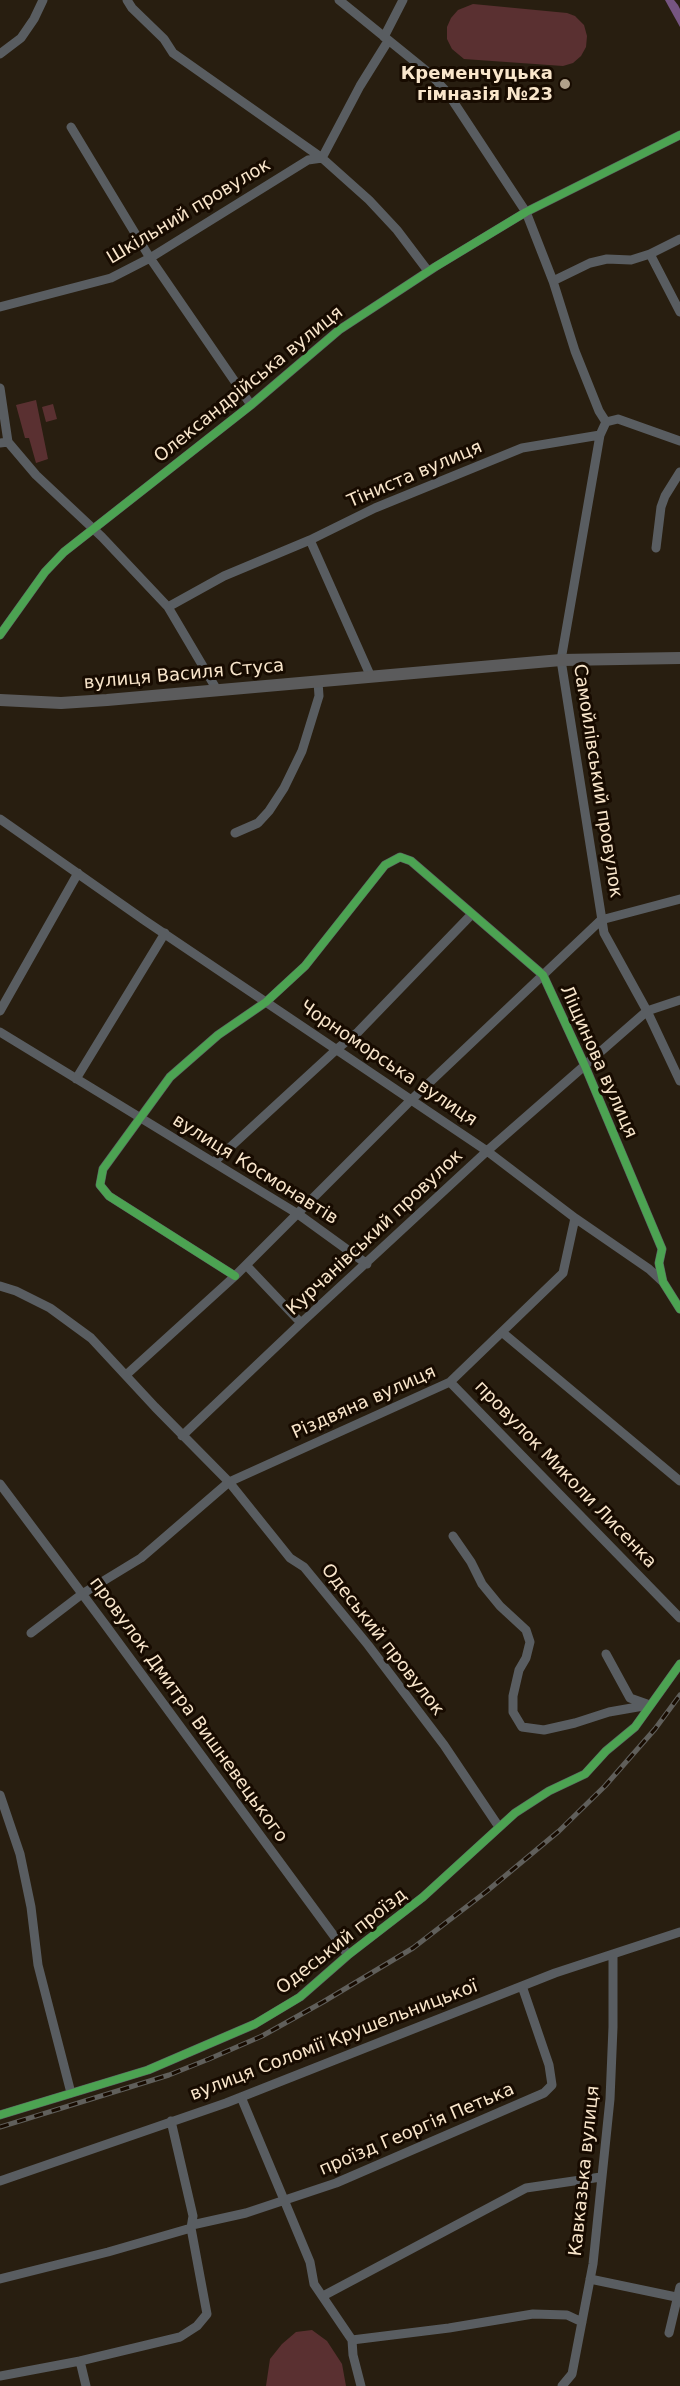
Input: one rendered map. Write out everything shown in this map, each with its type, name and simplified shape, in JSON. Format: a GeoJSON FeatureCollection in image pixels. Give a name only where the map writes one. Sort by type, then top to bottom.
{"type":"FeatureCollection","features":[{"type":"Feature","properties":{"kind":"main road","name":"вулиця Василя Стуса"},"geometry":{"type":"LineString","coordinates":[[0,700],[61,703],[561,660],[680,658]]}},
{"type":"Feature","properties":{"kind":"street"},"geometry":{"type":"LineString","coordinates":[[0,54],[21,38],[43,0]]}},
{"type":"Feature","properties":{"kind":"street"},"geometry":{"type":"LineString","coordinates":[[128,0],[132,8],[164,39],[173,53],[322,158],[369,200],[428,271]]}},
{"type":"Feature","properties":{"kind":"street"},"geometry":{"type":"LineString","coordinates":[[339,0],[429,73],[447,92],[526,212],[553,282],[575,351],[599,411],[606,422]]}},
{"type":"Feature","properties":{"kind":"street"},"geometry":{"type":"LineString","coordinates":[[322,158],[386,39],[403,0]]}},
{"type":"Feature","properties":{"kind":"street"},"geometry":{"type":"LineString","coordinates":[[71,127],[150,258],[251,405]]}},
{"type":"Feature","properties":{"kind":"street","name":"Олександрійська вулиця"},"geometry":{"type":"LineString","coordinates":[[0,635],[45,572],[93,528],[251,405],[339,330],[428,271],[526,212],[680,135]]}},
{"type":"Feature","properties":{"kind":"street","name":"Шкільний провулок"},"geometry":{"type":"LineString","coordinates":[[0,307],[111,278],[150,258],[308,160],[322,158]]}},
{"type":"Feature","properties":{"kind":"street"},"geometry":{"type":"LineString","coordinates":[[553,282],[590,263],[607,259],[631,260],[650,255],[680,239]]}},
{"type":"Feature","properties":{"kind":"street"},"geometry":{"type":"LineString","coordinates":[[650,255],[680,312]]}},
{"type":"Feature","properties":{"kind":"street"},"geometry":{"type":"LineString","coordinates":[[0,388],[4,443],[93,528],[168,607],[217,690]]}},
{"type":"Feature","properties":{"kind":"street"},"geometry":{"type":"LineString","coordinates":[[606,422],[618,420],[680,441]]}},
{"type":"Feature","properties":{"kind":"street"},"geometry":{"type":"LineString","coordinates":[[600,435],[606,422]]}},
{"type":"Feature","properties":{"kind":"street","name":"Тіниста вулиця"},"geometry":{"type":"LineString","coordinates":[[168,607],[224,576],[310,540],[386,503],[522,448],[600,435]]}},
{"type":"Feature","properties":{"kind":"street","name":"Самойлівський провулок"},"geometry":{"type":"LineString","coordinates":[[600,435],[561,660],[604,933],[647,1011],[680,1081]]}},
{"type":"Feature","properties":{"kind":"street"},"geometry":{"type":"LineString","coordinates":[[656,548],[661,507],[680,472]]}},
{"type":"Feature","properties":{"kind":"street"},"geometry":{"type":"LineString","coordinates":[[310,540],[371,677]]}},
{"type":"Feature","properties":{"kind":"street"},"geometry":{"type":"LineString","coordinates":[[235,833],[258,823],[269,812],[284,788],[302,751],[319,696],[318,682]]}},
{"type":"Feature","properties":{"kind":"street","name":"Чорноморська вулиця"},"geometry":{"type":"LineString","coordinates":[[0,819],[410,1101],[487,1151],[575,1218],[649,1269],[663,1282]]}},
{"type":"Feature","properties":{"kind":"street","name":"Ліщинова вулиця"},"geometry":{"type":"LineString","coordinates":[[235,1276],[109,1196],[100,1185],[103,1168],[170,1077],[218,1035],[266,1002],[305,966],[385,865],[400,857],[411,861],[543,975],[585,1066],[662,1248],[659,1263],[663,1282],[680,1309]]}},
{"type":"Feature","properties":{"kind":"street"},"geometry":{"type":"LineString","coordinates":[[0,1011],[78,873]]}},
{"type":"Feature","properties":{"kind":"street"},"geometry":{"type":"LineString","coordinates":[[126,1376],[235,1276],[410,1101],[601,920],[680,899]]}},
{"type":"Feature","properties":{"kind":"street"},"geometry":{"type":"LineString","coordinates":[[214,1162],[358,1032],[472,914]]}},
{"type":"Feature","properties":{"kind":"street"},"geometry":{"type":"LineString","coordinates":[[76,1078],[165,933]]}},
{"type":"Feature","properties":{"kind":"street"},"geometry":{"type":"LineString","coordinates":[[647,1011],[680,1000]]}},
{"type":"Feature","properties":{"kind":"street","name":"Курчанівський провулок"},"geometry":{"type":"LineString","coordinates":[[182,1436],[487,1151],[647,1011]]}},
{"type":"Feature","properties":{"kind":"street","name":"вулиця Космонавтів"},"geometry":{"type":"LineString","coordinates":[[0,1032],[298,1214],[367,1264]]}},
{"type":"Feature","properties":{"kind":"street","name":"Різдвяна вулиця"},"geometry":{"type":"LineString","coordinates":[[31,1633],[82,1594],[141,1558],[229,1482],[450,1382],[563,1273],[575,1218]]}},
{"type":"Feature","properties":{"kind":"street"},"geometry":{"type":"LineString","coordinates":[[246,1265],[301,1323]]}},
{"type":"Feature","properties":{"kind":"street"},"geometry":{"type":"LineString","coordinates":[[0,1286],[16,1291],[50,1308],[91,1338],[182,1436],[229,1482]]}},
{"type":"Feature","properties":{"kind":"street"},"geometry":{"type":"LineString","coordinates":[[503,1333],[680,1481]]}},
{"type":"Feature","properties":{"kind":"street","name":"провулок Миколи Лисенка"},"geometry":{"type":"LineString","coordinates":[[450,1382],[680,1618]]}},
{"type":"Feature","properties":{"kind":"street","name":"Одеський провулок"},"geometry":{"type":"LineString","coordinates":[[229,1482],[290,1557],[304,1567],[361,1636],[444,1745],[499,1827]]}},
{"type":"Feature","properties":{"kind":"street","name":"провулок Дмитра Вишневецького"},"geometry":{"type":"LineString","coordinates":[[0,1484],[348,1955]]}},
{"type":"Feature","properties":{"kind":"street"},"geometry":{"type":"LineString","coordinates":[[453,1536],[471,1562],[482,1584],[526,1630],[530,1642],[526,1658],[519,1670],[513,1696],[513,1712],[522,1727],[544,1730],[609,1712],[649,1705]]}},
{"type":"Feature","properties":{"kind":"street"},"geometry":{"type":"LineString","coordinates":[[606,1654],[630,1698],[649,1705]]}},
{"type":"Feature","properties":{"kind":"street","name":"Одеський проїзд"},"geometry":{"type":"LineString","coordinates":[[0,2115],[148,2070],[255,2024],[300,1997],[348,1955],[423,1897],[515,1813],[549,1791],[585,1774],[606,1751],[635,1727],[680,1664]]}},
{"type":"Feature","properties":{"kind":"street"},"geometry":{"type":"LineString","coordinates":[[0,1796],[20,1854],[31,1907],[38,1965],[72,2093]]}},
{"type":"Feature","properties":{"kind":"street","name":"вулиця Соломії Крушельницької"},"geometry":{"type":"LineString","coordinates":[[0,2181],[241,2097],[522,1986],[680,1932]]}},
{"type":"Feature","properties":{"kind":"street","name":"Кавказька вулиця"},"geometry":{"type":"LineString","coordinates":[[562,2386],[572,2374],[590,2279],[610,2099],[613,1954]]}},
{"type":"Feature","properties":{"kind":"street","name":"проїзд Георгія Петька"},"geometry":{"type":"LineString","coordinates":[[0,2279],[284,2202],[336,2183],[544,2093],[552,2085],[549,2065],[522,1986]]}},
{"type":"Feature","properties":{"kind":"street"},"geometry":{"type":"LineString","coordinates":[[241,2097],[310,2262],[314,2284],[352,2340],[353,2355],[361,2386]]}},
{"type":"Feature","properties":{"kind":"street"},"geometry":{"type":"LineString","coordinates":[[0,2376],[80,2361],[180,2337],[197,2326],[207,2314],[191,2227],[193,2216],[171,2121]]}},
{"type":"Feature","properties":{"kind":"street"},"geometry":{"type":"LineString","coordinates":[[323,2296],[526,2188],[601,2177]]}},
{"type":"Feature","properties":{"kind":"street"},"geometry":{"type":"LineString","coordinates":[[590,2279],[676,2297]]}},
{"type":"Feature","properties":{"kind":"street"},"geometry":{"type":"LineString","coordinates":[[669,2333],[680,2287]]}},
{"type":"Feature","properties":{"kind":"street"},"geometry":{"type":"LineString","coordinates":[[352,2340],[449,2328],[532,2314],[567,2315],[582,2322]]}},
{"type":"Feature","properties":{"kind":"street"},"geometry":{"type":"LineString","coordinates":[[80,2361],[86,2386]]}},
{"type":"Feature","properties":{"kind":"shaded area"},"geometry":{"type":"Polygon","coordinates":[[[665,0],[674,0],[678,5],[680,27],[665,0]]]}},
{"type":"Feature","properties":{"kind":"shaded area"},"geometry":{"type":"Polygon","coordinates":[[[473,4],[567,13],[575,16],[584,25],[587,36],[586,47],[573,63],[563,66],[464,59],[452,49],[447,39],[447,27],[458,10],[473,4]]]}},
{"type":"Feature","properties":{"kind":"shaded area"},"geometry":{"type":"Polygon","coordinates":[[[36,400],[48,459],[36,463],[29,438],[25,438],[16,405],[36,400]]]}},
{"type":"Feature","properties":{"kind":"shaded area"},"geometry":{"type":"Polygon","coordinates":[[[53,404],[57,419],[46,422],[42,407],[53,404]]]}},
{"type":"Feature","properties":{"kind":"shaded area"},"geometry":{"type":"Polygon","coordinates":[[[312,2330],[327,2341],[342,2364],[346,2386],[266,2386],[270,2359],[282,2344],[296,2332],[312,2330]]]}},
{"type":"Feature","properties":{"kind":"railway"},"geometry":{"type":"LineString","coordinates":[[0,2127],[169,2075],[209,2059],[262,2036],[413,1948],[559,1831],[605,1786],[655,1729],[680,1695]]}},
{"type":"Feature","properties":{"kind":"cycle path"},"geometry":{"type":"LineString","coordinates":[[0,635],[45,572],[64,552],[251,405],[339,330],[435,267],[526,212],[680,135]]}},
{"type":"Feature","properties":{"kind":"cycle path"},"geometry":{"type":"LineString","coordinates":[[235,1276],[109,1196],[100,1185],[103,1169],[170,1077],[218,1035],[266,1002],[305,966],[385,865],[400,857],[411,861],[543,975],[585,1066],[662,1249],[659,1263],[663,1282],[680,1309]]}},
{"type":"Feature","properties":{"kind":"cycle path"},"geometry":{"type":"LineString","coordinates":[[0,2115],[148,2070],[255,2024],[300,1997],[348,1955],[423,1897],[515,1813],[549,1791],[585,1774],[606,1751],[635,1727],[680,1664]]}},
{"type":"Feature","properties":{"kind":"place","name":"Кременчуцька гімназія №23"},"geometry":{"type":"Point","coordinates":[565,84]}}]}
